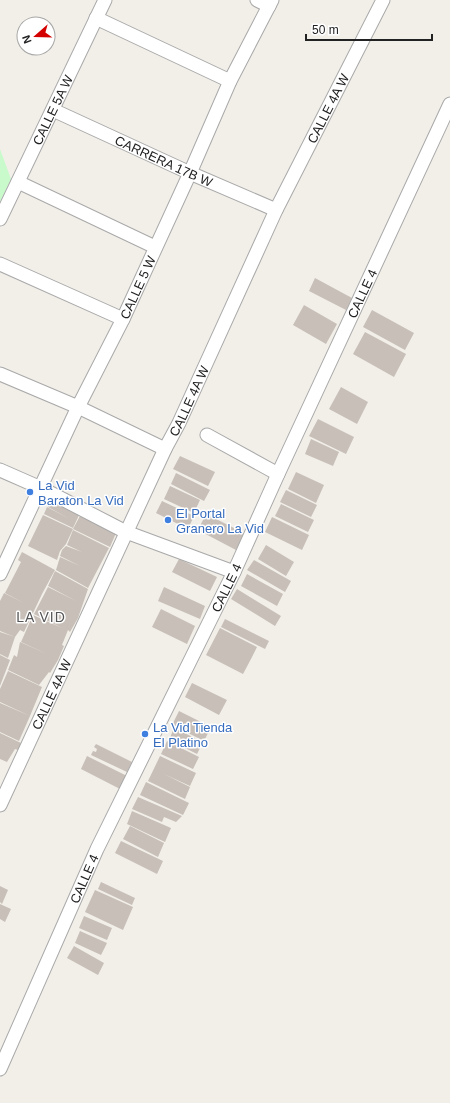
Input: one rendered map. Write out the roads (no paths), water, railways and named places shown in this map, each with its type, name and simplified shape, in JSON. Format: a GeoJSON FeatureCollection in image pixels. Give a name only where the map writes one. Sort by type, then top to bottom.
{"type":"FeatureCollection","features":[{"type":"Feature","properties":{"kind":"street","name":"CALLE 5A W"},"geometry":{"type":"LineString","coordinates":[[0,219],[105,0]]}},
{"type":"Feature","properties":{"kind":"street","name":"CALLE 4A W"},"geometry":{"type":"LineString","coordinates":[[0,805],[126,532],[165,449],[179,423],[276,210],[383,0]]}},
{"type":"Feature","properties":{"kind":"street","name":"CALLE 5 W"},"geometry":{"type":"LineString","coordinates":[[1,568],[41,488],[78,407],[123,319],[266,2]]}},
{"type":"Feature","properties":{"kind":"street"},"geometry":{"type":"LineString","coordinates":[[96,18],[230,81]]}},
{"type":"Feature","properties":{"kind":"street","name":"CALLE 4"},"geometry":{"type":"LineString","coordinates":[[0,1069],[97,849],[234,572],[450,104]]}},
{"type":"Feature","properties":{"kind":"street","name":"CARRERA 17B W"},"geometry":{"type":"LineString","coordinates":[[52,110],[190,173],[276,210]]}},
{"type":"Feature","properties":{"kind":"street"},"geometry":{"type":"LineString","coordinates":[[18,182],[155,246]]}},
{"type":"Feature","properties":{"kind":"street"},"geometry":{"type":"LineString","coordinates":[[0,264],[123,319]]}},
{"type":"Feature","properties":{"kind":"street"},"geometry":{"type":"LineString","coordinates":[[0,374],[78,407],[165,449]]}},
{"type":"Feature","properties":{"kind":"street"},"geometry":{"type":"LineString","coordinates":[[207,435],[278,474]]}},
{"type":"Feature","properties":{"kind":"street"},"geometry":{"type":"LineString","coordinates":[[0,470],[41,488],[126,532],[234,572]]}},
{"type":"Feature","properties":{"kind":"place","name":"La Vid Baraton La Vid"},"geometry":{"type":"Point","coordinates":[30,492]}},
{"type":"Feature","properties":{"kind":"place","name":"El Portal Granero La Vid"},"geometry":{"type":"Point","coordinates":[168,520]}},
{"type":"Feature","properties":{"kind":"place","name":"La Vid Tienda El Platino"},"geometry":{"type":"Point","coordinates":[145,734]}},
{"type":"Feature","properties":{"kind":"district","name":"LA VID"},"geometry":{"type":"Point","coordinates":[41,617]}}]}
